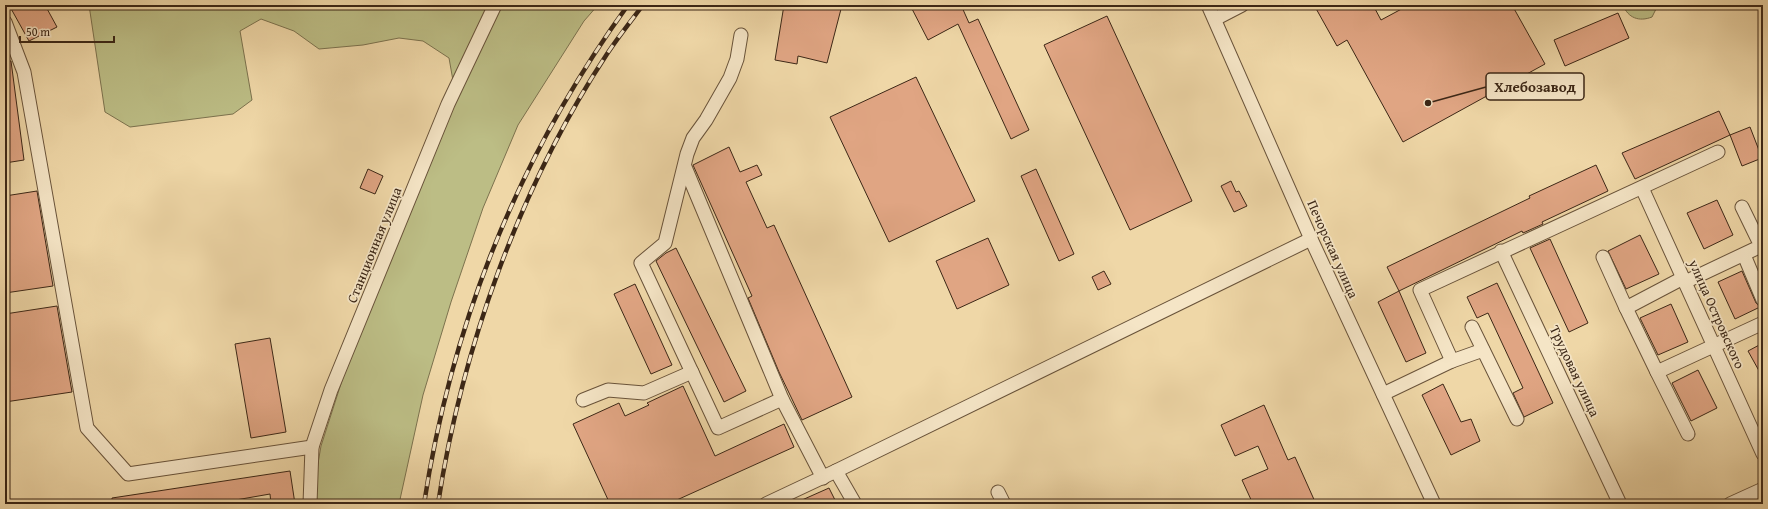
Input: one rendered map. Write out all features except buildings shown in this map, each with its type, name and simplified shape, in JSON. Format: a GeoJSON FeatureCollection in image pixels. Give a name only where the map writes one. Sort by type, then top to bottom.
{"type":"FeatureCollection","features":[{"type":"Feature","properties":{"kind":"street","name":"Станционная улица"},"geometry":{"type":"LineString","coordinates":[[310,504],[312,447],[331,390],[448,104],[495,5]]}},
{"type":"Feature","properties":{"kind":"street","name":"Печорская улица"},"geometry":{"type":"LineString","coordinates":[[1208,5],[1311,239],[1434,504]]}},
{"type":"Feature","properties":{"kind":"street"},"geometry":{"type":"LineString","coordinates":[[1214,19],[1242,5]]}},
{"type":"Feature","properties":{"kind":"street"},"geometry":{"type":"LineString","coordinates":[[5,22],[24,72],[87,428],[128,474],[312,447]]}},
{"type":"Feature","properties":{"kind":"street"},"geometry":{"type":"LineString","coordinates":[[741,35],[730,78],[706,120],[693,138],[687,154],[665,243],[642,263],[718,428],[782,398]]}},
{"type":"Feature","properties":{"kind":"street"},"geometry":{"type":"LineString","coordinates":[[1452,361],[1420,290],[1718,152]]}},
{"type":"Feature","properties":{"kind":"street"},"geometry":{"type":"LineString","coordinates":[[685,167],[782,398],[823,478]]}},
{"type":"Feature","properties":{"kind":"street","name":"улица Островского"},"geometry":{"type":"LineString","coordinates":[[1642,188],[1763,454]]}},
{"type":"Feature","properties":{"kind":"street"},"geometry":{"type":"LineString","coordinates":[[1626,308],[1684,280],[1744,255],[1761,246],[1742,206]]}},
{"type":"Feature","properties":{"kind":"street"},"geometry":{"type":"LineString","coordinates":[[766,504],[823,478],[1311,239]]}},
{"type":"Feature","properties":{"kind":"street","name":"Трудовая улица"},"geometry":{"type":"LineString","coordinates":[[1501,252],[1620,504]]}},
{"type":"Feature","properties":{"kind":"street"},"geometry":{"type":"LineString","coordinates":[[1744,255],[1763,300]]}},
{"type":"Feature","properties":{"kind":"street"},"geometry":{"type":"LineString","coordinates":[[1603,257],[1626,308],[1688,434]]}},
{"type":"Feature","properties":{"kind":"street"},"geometry":{"type":"LineString","coordinates":[[1657,372],[1763,323]]}},
{"type":"Feature","properties":{"kind":"street"},"geometry":{"type":"LineString","coordinates":[[1472,327],[1517,419]]}},
{"type":"Feature","properties":{"kind":"street"},"geometry":{"type":"LineString","coordinates":[[1382,394],[1452,361],[1483,350]]}},
{"type":"Feature","properties":{"kind":"street"},"geometry":{"type":"LineString","coordinates":[[583,400],[608,390],[644,393],[692,372]]}},
{"type":"Feature","properties":{"kind":"street"},"geometry":{"type":"LineString","coordinates":[[836,471],[855,504]]}},
{"type":"Feature","properties":{"kind":"street"},"geometry":{"type":"LineString","coordinates":[[1730,504],[1763,489]]}},
{"type":"Feature","properties":{"kind":"street"},"geometry":{"type":"LineString","coordinates":[[998,492],[1004,504]]}},
{"type":"Feature","properties":{"kind":"path"},"geometry":{"type":"LineString","coordinates":[[1763,21],[1763,33]]}},
{"type":"Feature","properties":{"kind":"green space"},"geometry":{"type":"Polygon","coordinates":[[[89,5],[598,5],[584,21],[518,125],[483,208],[451,302],[423,395],[399,504],[313,504],[312,498],[321,446],[347,365],[455,92],[449,58],[423,41],[399,38],[363,45],[319,49],[294,31],[261,19],[240,31],[252,100],[233,114],[130,127],[105,112],[89,5]]]}},
{"type":"Feature","properties":{"kind":"green space"},"geometry":{"type":"Polygon","coordinates":[[[1623,5],[1658,5],[1652,17],[1638,19],[1631,16],[1623,5]]]}},
{"type":"Feature","properties":{"kind":"railway"},"geometry":{"type":"LineString","coordinates":[[424,504],[436,436],[452,370],[472,305],[496,242],[523,180],[554,120],[589,62],[628,5]]}},
{"type":"Feature","properties":{"kind":"railway"},"geometry":{"type":"LineString","coordinates":[[438,504],[462,386],[479,328],[499,270],[522,213],[547,158],[576,105],[611,48],[643,5]]}},
{"type":"Feature","properties":{"kind":"place","name":"Хлебозавод"},"geometry":{"type":"Point","coordinates":[1428,103]}}]}
